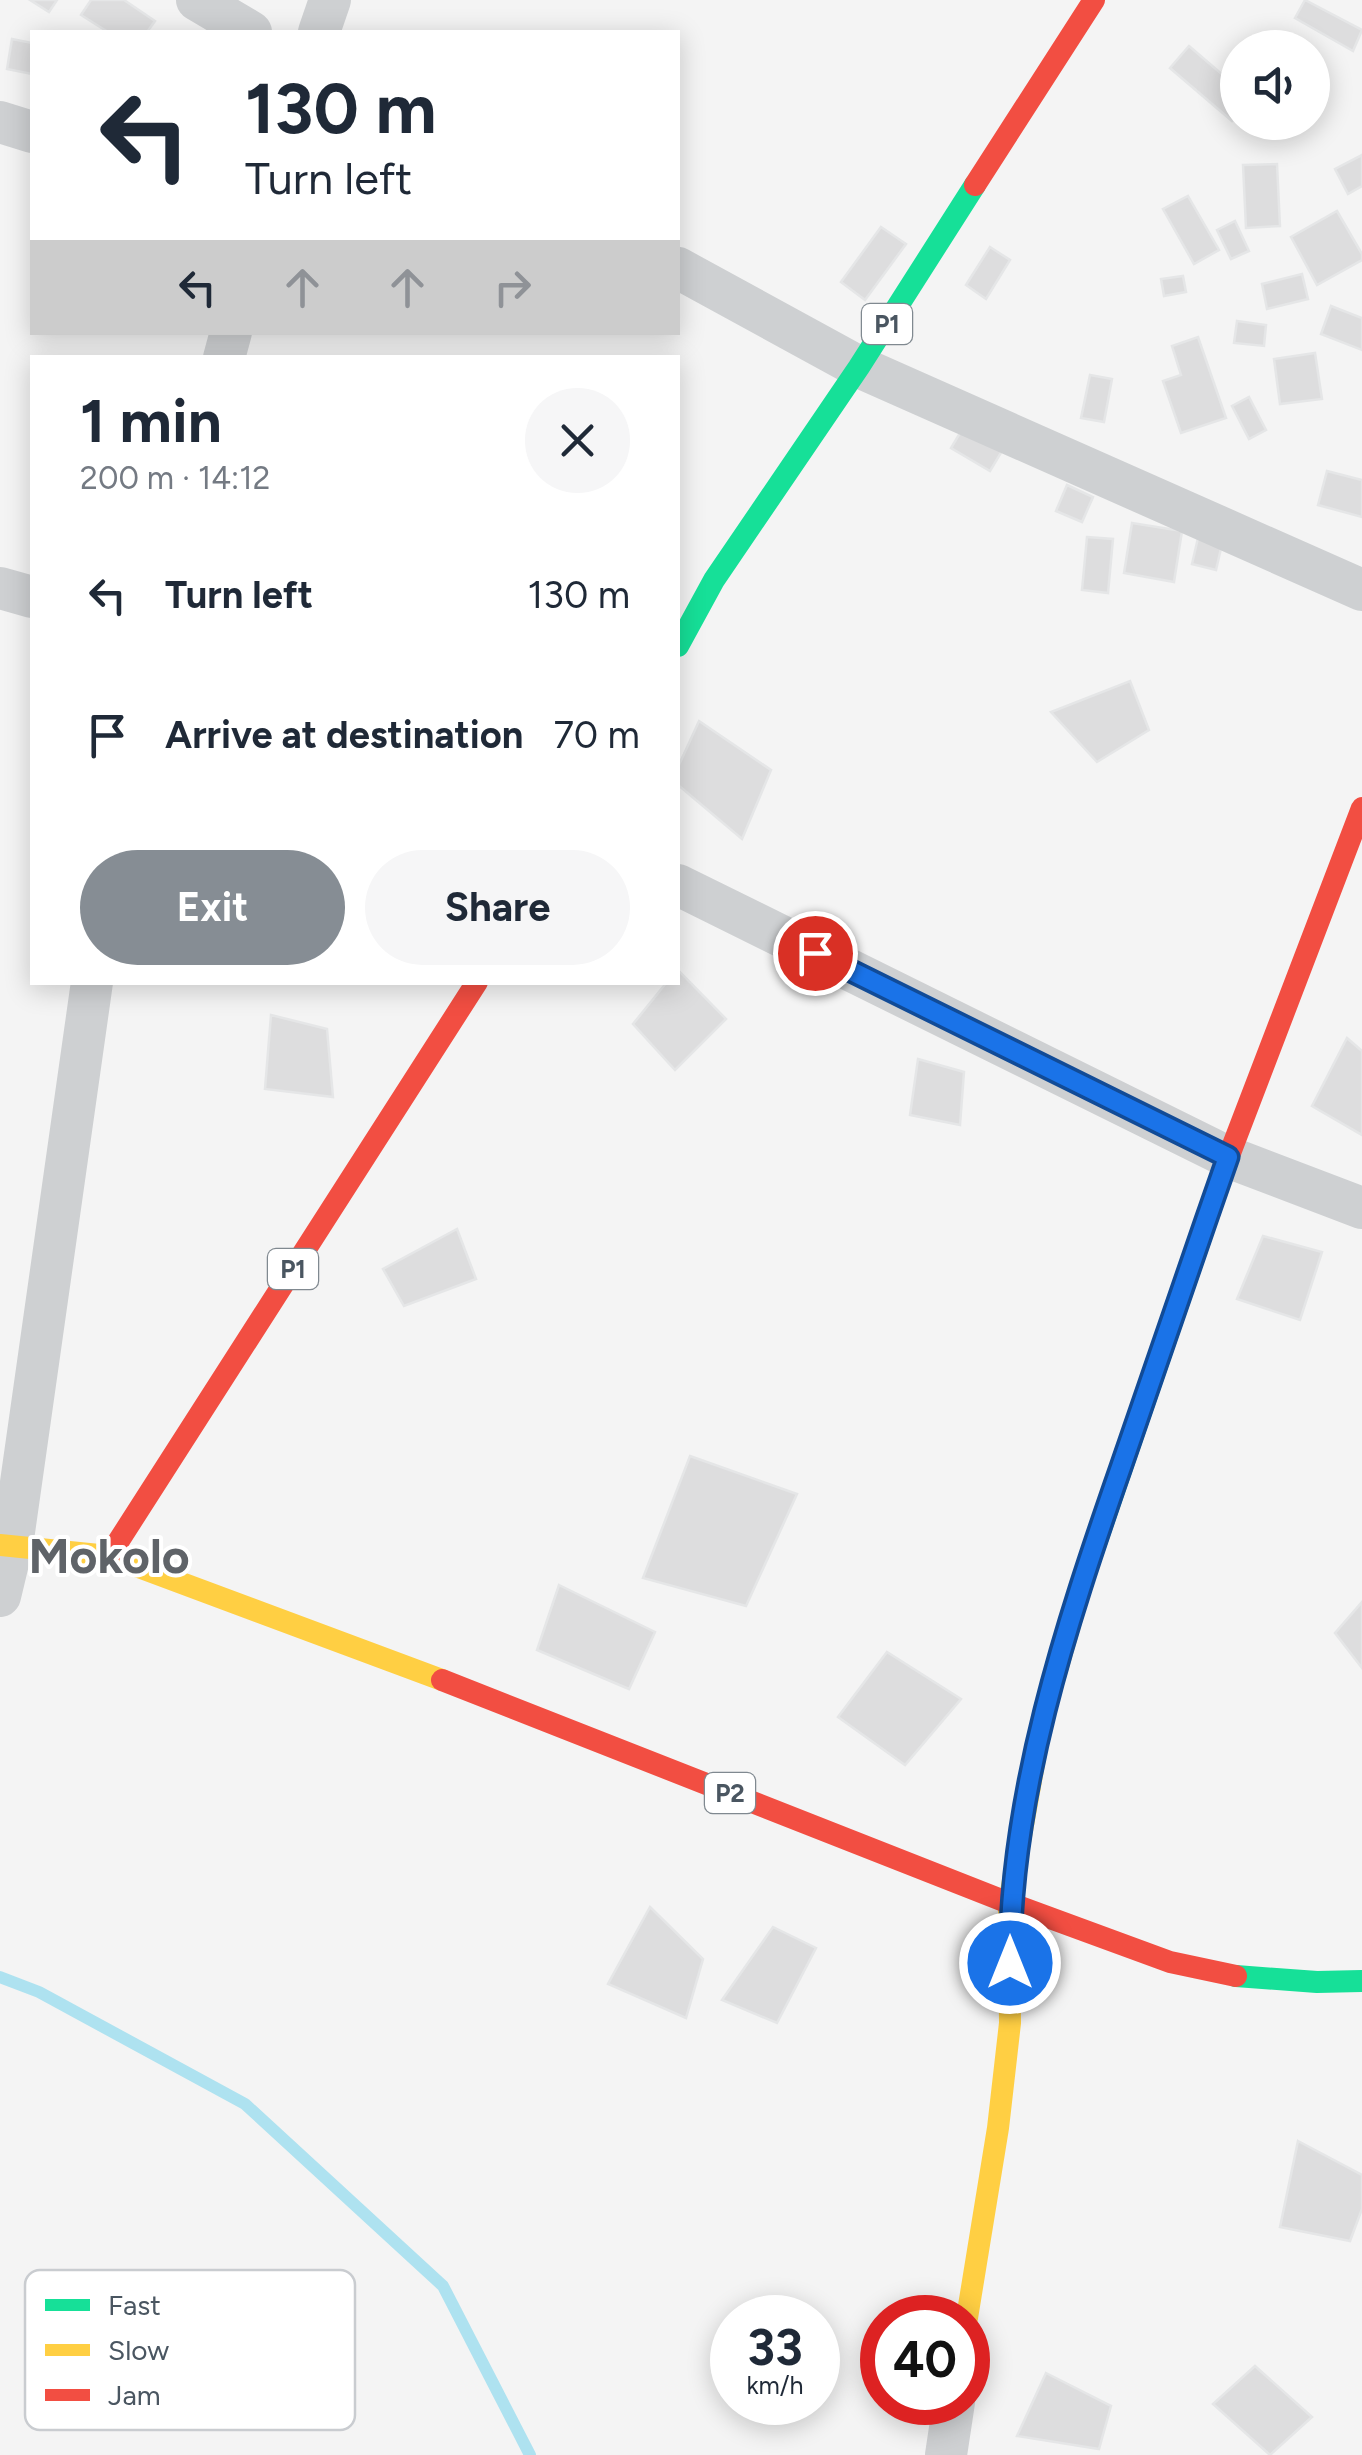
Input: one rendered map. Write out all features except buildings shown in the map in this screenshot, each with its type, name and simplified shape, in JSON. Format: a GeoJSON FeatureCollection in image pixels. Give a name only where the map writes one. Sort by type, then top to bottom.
{"type":"FeatureCollection","features":[{"type":"Feature","properties":{"kind":"main road","name":"P1"},"geometry":{"type":"LineString","coordinates":[[680,642],[714,580],[859,367],[1094,0]]}},
{"type":"Feature","properties":{"kind":"main road"},"geometry":{"type":"LineString","coordinates":[[971,2295],[998,2128],[1010,2023],[1009,1903],[1046,1707],[1094,1546],[1228,1157],[1362,808]]}},
{"type":"Feature","properties":{"kind":"main road","name":"P1"},"geometry":{"type":"LineString","coordinates":[[109,1556],[475,985]]}},
{"type":"Feature","properties":{"kind":"main road"},"geometry":{"type":"LineString","coordinates":[[6,1546],[109,1556]]}},
{"type":"Feature","properties":{"kind":"main road","name":"P2"},"geometry":{"type":"LineString","coordinates":[[109,1556],[476,1692],[1009,1903],[1170,1962],[1243,1977],[1362,1981]]}},
{"type":"Feature","properties":{"kind":"street"},"geometry":{"type":"LineString","coordinates":[[197,0],[248,30]]}},
{"type":"Feature","properties":{"kind":"street"},"geometry":{"type":"LineString","coordinates":[[321,30],[330,0]]}},
{"type":"Feature","properties":{"kind":"street"},"geometry":{"type":"LineString","coordinates":[[0,122],[30,131]]}},
{"type":"Feature","properties":{"kind":"street"},"geometry":{"type":"LineString","coordinates":[[680,269],[859,367],[1362,590]]}},
{"type":"Feature","properties":{"kind":"street"},"geometry":{"type":"LineString","coordinates":[[0,588],[30,596]]}},
{"type":"Feature","properties":{"kind":"street"},"geometry":{"type":"LineString","coordinates":[[680,886],[1228,1157],[1362,1208]]}},
{"type":"Feature","properties":{"kind":"street"},"geometry":{"type":"LineString","coordinates":[[0,1596],[92,985]]}},
{"type":"Feature","properties":{"kind":"street"},"geometry":{"type":"LineString","coordinates":[[946,2455],[951,2425]]}},
{"type":"Feature","properties":{"kind":"waterway"},"geometry":{"type":"LineString","coordinates":[[0,1977],[39,1992],[245,2104],[443,2286],[530,2455]]}},
{"type":"Feature","properties":{"kind":"traffic: fast"},"geometry":{"type":"LineString","coordinates":[[680,642],[714,580],[859,367],[975,185]]}},
{"type":"Feature","properties":{"kind":"traffic: fast"},"geometry":{"type":"LineString","coordinates":[[1081,1587],[1230,1153]]}},
{"type":"Feature","properties":{"kind":"traffic: fast"},"geometry":{"type":"LineString","coordinates":[[1236,1976],[1362,1981]]}},
{"type":"Feature","properties":{"kind":"traffic: slow"},"geometry":{"type":"LineString","coordinates":[[0,1545],[109,1556],[442,1680]]}},
{"type":"Feature","properties":{"kind":"traffic: slow"},"geometry":{"type":"LineString","coordinates":[[971,2295],[998,2128],[1010,2023],[1009,1903],[1041,1725],[1081,1587]]}},
{"type":"Feature","properties":{"kind":"traffic: jam"},"geometry":{"type":"LineString","coordinates":[[975,185],[1094,0]]}},
{"type":"Feature","properties":{"kind":"traffic: jam"},"geometry":{"type":"LineString","coordinates":[[1230,1153],[1362,808]]}},
{"type":"Feature","properties":{"kind":"traffic: jam"},"geometry":{"type":"LineString","coordinates":[[109,1556],[475,985]]}},
{"type":"Feature","properties":{"kind":"traffic: jam"},"geometry":{"type":"LineString","coordinates":[[442,1680],[1009,1903],[1170,1962],[1236,1976]]}},
{"type":"Feature","properties":{"kind":"district","name":"Mokolo"},"geometry":{"type":"Point","coordinates":[109,1556]}},
{"type":"Feature","properties":{"kind":"route"},"geometry":{"type":"LineString","coordinates":[[815,953],[1228,1157],[1094,1546],[1041,1725],[1009,1903],[1010,1963]]}}]}
